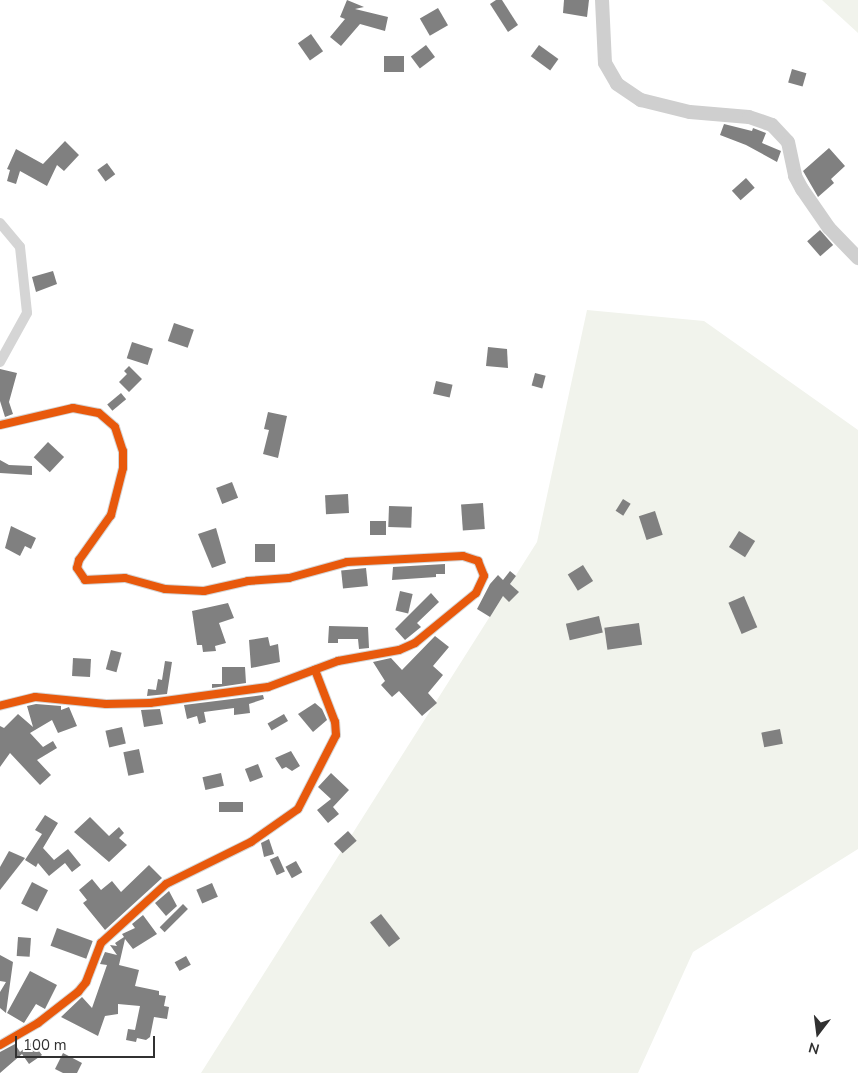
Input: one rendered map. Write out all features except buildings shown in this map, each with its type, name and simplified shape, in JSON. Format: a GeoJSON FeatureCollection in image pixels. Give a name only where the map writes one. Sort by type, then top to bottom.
{"type":"FeatureCollection","features":[{"type":"Feature","properties":{"kind":"main road"},"geometry":{"type":"LineString","coordinates":[[602,0],[605,63],[617,84],[641,100],[690,112],[749,117],[772,125],[788,142],[795,176],[802,189],[829,228],[858,258]]}},
{"type":"Feature","properties":{"kind":"street"},"geometry":{"type":"LineString","coordinates":[[0,223],[20,247],[27,313],[0,362]]}},
{"type":"Feature","properties":{"kind":"street"},"geometry":{"type":"LineString","coordinates":[[0,425],[73,408],[99,413],[115,426],[123,450],[123,468],[111,515],[80,560],[77,568],[85,580],[125,578],[165,589],[204,591],[248,581],[288,578],[371,559],[463,556],[471,557],[482,567],[484,576],[476,593],[414,643],[315,670],[268,687],[150,703],[106,704],[35,697],[0,706]]}},
{"type":"Feature","properties":{"kind":"street"},"geometry":{"type":"LineString","coordinates":[[0,1044],[38,1023],[78,992],[88,977],[101,943],[166,884],[251,842],[298,809],[336,735],[335,722],[315,670]]}},
{"type":"Feature","properties":{"kind":"shaded area"},"geometry":{"type":"Polygon","coordinates":[[[822,0],[858,0],[858,33],[822,0]]]}},
{"type":"Feature","properties":{"kind":"shaded area"},"geometry":{"type":"Polygon","coordinates":[[[587,310],[704,321],[858,430],[858,849],[693,952],[638,1073],[201,1073],[537,542],[587,310]]]}},
{"type":"Feature","properties":{"kind":"cycle path"},"geometry":{"type":"LineString","coordinates":[[0,425],[73,408],[99,413],[115,427],[123,451],[123,468],[111,515],[79,560],[77,568],[85,580],[125,578],[165,589],[204,591],[248,581],[289,578],[347,562],[463,556],[478,561],[484,576],[476,593],[415,643],[399,650],[338,661],[268,687],[150,703],[106,704],[35,697],[0,706]]}},
{"type":"Feature","properties":{"kind":"cycle path"},"geometry":{"type":"LineString","coordinates":[[0,1045],[38,1023],[78,992],[86,982],[101,943],[166,884],[251,842],[298,809],[336,735],[335,722],[315,670]]}}]}
